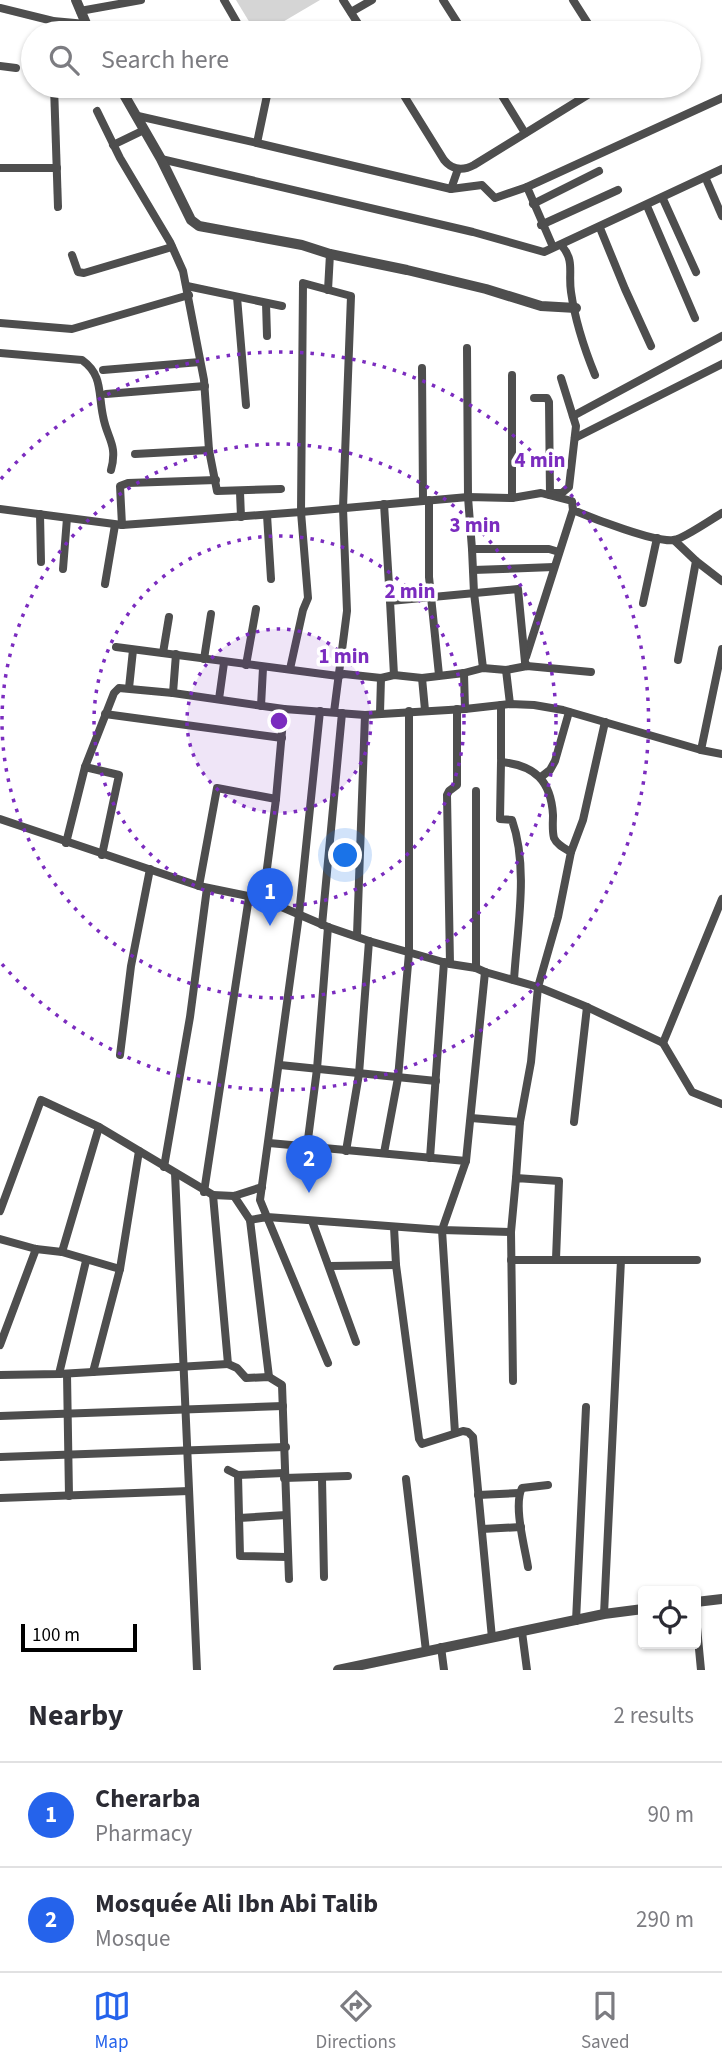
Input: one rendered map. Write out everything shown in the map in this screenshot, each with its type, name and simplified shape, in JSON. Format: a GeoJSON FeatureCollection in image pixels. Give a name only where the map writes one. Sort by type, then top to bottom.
{"type":"FeatureCollection","features":[{"type":"Feature","properties":{"kind":"street"},"geometry":{"type":"LineString","coordinates":[[76,0],[84,21]]}},
{"type":"Feature","properties":{"kind":"street"},"geometry":{"type":"LineString","coordinates":[[80,11],[141,0]]}},
{"type":"Feature","properties":{"kind":"street"},"geometry":{"type":"LineString","coordinates":[[224,0],[236,21]]}},
{"type":"Feature","properties":{"kind":"street"},"geometry":{"type":"LineString","coordinates":[[343,0],[357,21]]}},
{"type":"Feature","properties":{"kind":"street"},"geometry":{"type":"LineString","coordinates":[[351,12],[372,0]]}},
{"type":"Feature","properties":{"kind":"street"},"geometry":{"type":"LineString","coordinates":[[443,0],[456,21]]}},
{"type":"Feature","properties":{"kind":"street"},"geometry":{"type":"LineString","coordinates":[[573,0],[586,21]]}},
{"type":"Feature","properties":{"kind":"street"},"geometry":{"type":"LineString","coordinates":[[0,8],[52,21]]}},
{"type":"Feature","properties":{"kind":"street"},"geometry":{"type":"LineString","coordinates":[[0,66],[16,68]]}},
{"type":"Feature","properties":{"kind":"street"},"geometry":{"type":"LineString","coordinates":[[54,98],[58,207]]}},
{"type":"Feature","properties":{"kind":"street"},"geometry":{"type":"LineString","coordinates":[[127,98],[161,159],[188,215],[199,226],[302,245],[330,254],[486,289],[541,306],[576,308]]}},
{"type":"Feature","properties":{"kind":"street"},"geometry":{"type":"LineString","coordinates":[[257,143],[267,98]]}},
{"type":"Feature","properties":{"kind":"street"},"geometry":{"type":"LineString","coordinates":[[405,98],[444,160],[458,169],[469,168],[583,98]]}},
{"type":"Feature","properties":{"kind":"street"},"geometry":{"type":"LineString","coordinates":[[504,98],[526,133]]}},
{"type":"Feature","properties":{"kind":"street"},"geometry":{"type":"LineString","coordinates":[[138,116],[451,189],[482,185],[495,198],[527,187],[722,98]]}},
{"type":"Feature","properties":{"kind":"street"},"geometry":{"type":"LineString","coordinates":[[97,111],[183,271],[205,386],[209,450],[217,491],[281,489]]}},
{"type":"Feature","properties":{"kind":"street"},"geometry":{"type":"LineString","coordinates":[[113,145],[144,130]]}},
{"type":"Feature","properties":{"kind":"street"},"geometry":{"type":"LineString","coordinates":[[161,159],[460,229],[544,252],[706,179],[722,169]]}},
{"type":"Feature","properties":{"kind":"street"},"geometry":{"type":"LineString","coordinates":[[0,168],[57,168]]}},
{"type":"Feature","properties":{"kind":"street"},"geometry":{"type":"LineString","coordinates":[[451,189],[458,169]]}},
{"type":"Feature","properties":{"kind":"street"},"geometry":{"type":"LineString","coordinates":[[533,204],[600,172]]}},
{"type":"Feature","properties":{"kind":"street"},"geometry":{"type":"LineString","coordinates":[[706,179],[722,216]]}},
{"type":"Feature","properties":{"kind":"street"},"geometry":{"type":"LineString","coordinates":[[527,187],[541,225],[557,246],[570,255],[571,292],[581,341],[595,375]]}},
{"type":"Feature","properties":{"kind":"street"},"geometry":{"type":"LineString","coordinates":[[541,225],[618,190]]}},
{"type":"Feature","properties":{"kind":"street"},"geometry":{"type":"LineString","coordinates":[[663,199],[696,272]]}},
{"type":"Feature","properties":{"kind":"street"},"geometry":{"type":"LineString","coordinates":[[647,206],[695,318]]}},
{"type":"Feature","properties":{"kind":"street"},"geometry":{"type":"LineString","coordinates":[[600,228],[651,346]]}},
{"type":"Feature","properties":{"kind":"street"},"geometry":{"type":"LineString","coordinates":[[72,255],[78,272],[84,272],[172,247]]}},
{"type":"Feature","properties":{"kind":"street"},"geometry":{"type":"LineString","coordinates":[[328,290],[330,254]]}},
{"type":"Feature","properties":{"kind":"street"},"geometry":{"type":"LineString","coordinates":[[290,669],[308,597],[301,512],[303,283],[351,296],[343,508],[347,611],[338,676],[317,1069],[307,1147]]}},
{"type":"Feature","properties":{"kind":"street"},"geometry":{"type":"LineString","coordinates":[[0,323],[72,329],[188,291],[282,306]]}},
{"type":"Feature","properties":{"kind":"street"},"geometry":{"type":"LineString","coordinates":[[237,297],[246,405]]}},
{"type":"Feature","properties":{"kind":"street"},"geometry":{"type":"LineString","coordinates":[[266,303],[267,336]]}},
{"type":"Feature","properties":{"kind":"street"},"geometry":{"type":"LineString","coordinates":[[573,416],[722,336]]}},
{"type":"Feature","properties":{"kind":"street"},"geometry":{"type":"LineString","coordinates":[[467,348],[468,497],[474,593],[483,668]]}},
{"type":"Feature","properties":{"kind":"street"},"geometry":{"type":"LineString","coordinates":[[0,353],[82,360],[93,368],[98,382],[103,419],[113,441],[115,456],[111,470]]}},
{"type":"Feature","properties":{"kind":"street"},"geometry":{"type":"LineString","coordinates":[[103,370],[200,362]]}},
{"type":"Feature","properties":{"kind":"street"},"geometry":{"type":"LineString","coordinates":[[575,438],[722,364]]}},
{"type":"Feature","properties":{"kind":"street"},"geometry":{"type":"LineString","coordinates":[[422,368],[429,577],[439,675]]}},
{"type":"Feature","properties":{"kind":"street"},"geometry":{"type":"LineString","coordinates":[[512,374],[512,498]]}},
{"type":"Feature","properties":{"kind":"street"},"geometry":{"type":"LineString","coordinates":[[0,509],[119,525],[426,500],[512,498],[562,493],[569,488],[575,438],[573,416],[561,378]]}},
{"type":"Feature","properties":{"kind":"street"},"geometry":{"type":"LineString","coordinates":[[106,394],[205,386]]}},
{"type":"Feature","properties":{"kind":"street"},"geometry":{"type":"LineString","coordinates":[[534,398],[547,398],[549,402],[550,494]]}},
{"type":"Feature","properties":{"kind":"street"},"geometry":{"type":"LineString","coordinates":[[135,454],[209,450]]}},
{"type":"Feature","properties":{"kind":"street"},"geometry":{"type":"LineString","coordinates":[[105,584],[119,525],[120,486],[128,483],[216,480]]}},
{"type":"Feature","properties":{"kind":"street"},"geometry":{"type":"LineString","coordinates":[[240,492],[242,517]]}},
{"type":"Feature","properties":{"kind":"street"},"geometry":{"type":"LineString","coordinates":[[526,664],[573,510],[572,501],[550,494]]}},
{"type":"Feature","properties":{"kind":"street"},"geometry":{"type":"LineString","coordinates":[[384,504],[394,675]]}},
{"type":"Feature","properties":{"kind":"street"},"geometry":{"type":"LineString","coordinates":[[573,510],[657,538],[674,540],[722,513]]}},
{"type":"Feature","properties":{"kind":"street"},"geometry":{"type":"LineString","coordinates":[[40,514],[41,562]]}},
{"type":"Feature","properties":{"kind":"street"},"geometry":{"type":"LineString","coordinates":[[267,515],[271,579]]}},
{"type":"Feature","properties":{"kind":"street"},"geometry":{"type":"LineString","coordinates":[[63,569],[67,518]]}},
{"type":"Feature","properties":{"kind":"street"},"geometry":{"type":"LineString","coordinates":[[643,603],[657,538]]}},
{"type":"Feature","properties":{"kind":"street"},"geometry":{"type":"LineString","coordinates":[[674,540],[722,581]]}},
{"type":"Feature","properties":{"kind":"street"},"geometry":{"type":"LineString","coordinates":[[472,549],[548,549],[559,552]]}},
{"type":"Feature","properties":{"kind":"street"},"geometry":{"type":"LineString","coordinates":[[678,660],[696,561]]}},
{"type":"Feature","properties":{"kind":"street"},"geometry":{"type":"LineString","coordinates":[[474,570],[554,567]]}},
{"type":"Feature","properties":{"kind":"street"},"geometry":{"type":"LineString","coordinates":[[390,601],[518,589],[526,664]]}},
{"type":"Feature","properties":{"kind":"street"},"geometry":{"type":"LineString","coordinates":[[246,665],[256,609]]}},
{"type":"Feature","properties":{"kind":"street"},"geometry":{"type":"LineString","coordinates":[[204,659],[211,614]]}},
{"type":"Feature","properties":{"kind":"street"},"geometry":{"type":"LineString","coordinates":[[163,653],[169,617]]}},
{"type":"Feature","properties":{"kind":"street"},"geometry":{"type":"LineString","coordinates":[[116,647],[338,676],[344,674],[381,678],[394,675],[422,678],[483,668],[506,670],[526,664],[591,672]]}},
{"type":"Feature","properties":{"kind":"street"},"geometry":{"type":"LineString","coordinates":[[701,750],[722,649]]}},
{"type":"Feature","properties":{"kind":"street"},"geometry":{"type":"LineString","coordinates":[[129,688],[133,650]]}},
{"type":"Feature","properties":{"kind":"street"},"geometry":{"type":"LineString","coordinates":[[173,693],[176,654]]}},
{"type":"Feature","properties":{"kind":"street"},"geometry":{"type":"LineString","coordinates":[[219,699],[225,663]]}},
{"type":"Feature","properties":{"kind":"street"},"geometry":{"type":"LineString","coordinates":[[261,706],[263,668]]}},
{"type":"Feature","properties":{"kind":"street"},"geometry":{"type":"LineString","coordinates":[[500,759],[506,670]]}},
{"type":"Feature","properties":{"kind":"street"},"geometry":{"type":"LineString","coordinates":[[430,1158],[447,963],[447,793],[457,785],[464,673]]}},
{"type":"Feature","properties":{"kind":"street"},"geometry":{"type":"LineString","coordinates":[[380,713],[381,678]]}},
{"type":"Feature","properties":{"kind":"street"},"geometry":{"type":"LineString","coordinates":[[422,678],[425,710]]}},
{"type":"Feature","properties":{"kind":"street"},"geometry":{"type":"LineString","coordinates":[[66,843],[85,767],[114,693],[120,688],[284,709],[365,715],[505,704],[534,705],[722,754]]}},
{"type":"Feature","properties":{"kind":"street"},"geometry":{"type":"LineString","coordinates":[[263,899],[284,709]]}},
{"type":"Feature","properties":{"kind":"street"},"geometry":{"type":"LineString","coordinates":[[320,711],[299,915],[260,1200],[328,1363]]}},
{"type":"Feature","properties":{"kind":"street"},"geometry":{"type":"LineString","coordinates":[[384,1153],[398,1077],[409,953],[410,711]]}},
{"type":"Feature","properties":{"kind":"street"},"geometry":{"type":"LineString","coordinates":[[541,777],[550,770],[555,761],[569,712]]}},
{"type":"Feature","properties":{"kind":"street"},"geometry":{"type":"LineString","coordinates":[[105,715],[282,738]]}},
{"type":"Feature","properties":{"kind":"street"},"geometry":{"type":"LineString","coordinates":[[357,935],[365,715]]}},
{"type":"Feature","properties":{"kind":"street"},"geometry":{"type":"LineString","coordinates":[[513,1381],[511,1231],[520,1122],[531,1062],[538,987],[558,917],[571,852],[583,820],[605,722]]}},
{"type":"Feature","properties":{"kind":"street"},"geometry":{"type":"LineString","coordinates":[[514,979],[522,859],[512,820],[500,819],[501,762],[519,763],[541,777],[551,795],[553,836],[558,844],[571,852]]}},
{"type":"Feature","properties":{"kind":"street"},"geometry":{"type":"LineString","coordinates":[[85,767],[119,775],[102,855]]}},
{"type":"Feature","properties":{"kind":"street"},"geometry":{"type":"LineString","coordinates":[[164,1167],[190,1017],[203,887],[217,788],[276,799]]}},
{"type":"Feature","properties":{"kind":"street"},"geometry":{"type":"LineString","coordinates":[[455,1433],[442,1230],[466,1161],[471,1118],[480,970],[476,791]]}},
{"type":"Feature","properties":{"kind":"street"},"geometry":{"type":"LineString","coordinates":[[0,819],[203,887],[263,899],[325,926],[369,941],[538,987],[663,1043],[692,1092],[722,1104]]}},
{"type":"Feature","properties":{"kind":"street"},"geometry":{"type":"LineString","coordinates":[[120,1055],[131,966],[150,869]]}},
{"type":"Feature","properties":{"kind":"street"},"geometry":{"type":"LineString","coordinates":[[204,1192],[249,897]]}},
{"type":"Feature","properties":{"kind":"street"},"geometry":{"type":"LineString","coordinates":[[663,1043],[722,899]]}},
{"type":"Feature","properties":{"kind":"street"},"geometry":{"type":"LineString","coordinates":[[346,1151],[359,1074],[369,941]]}},
{"type":"Feature","properties":{"kind":"street"},"geometry":{"type":"LineString","coordinates":[[574,1122],[587,1007]]}},
{"type":"Feature","properties":{"kind":"street"},"geometry":{"type":"LineString","coordinates":[[280,1065],[436,1081]]}},
{"type":"Feature","properties":{"kind":"street"},"geometry":{"type":"LineString","coordinates":[[0,1211],[41,1100],[99,1128],[204,1192],[234,1196],[262,1187]]}},
{"type":"Feature","properties":{"kind":"street"},"geometry":{"type":"LineString","coordinates":[[471,1118],[520,1122]]}},
{"type":"Feature","properties":{"kind":"street"},"geometry":{"type":"LineString","coordinates":[[62,1252],[99,1128]]}},
{"type":"Feature","properties":{"kind":"street"},"geometry":{"type":"LineString","coordinates":[[269,1143],[466,1161]]}},
{"type":"Feature","properties":{"kind":"street"},"geometry":{"type":"LineString","coordinates":[[93,1372],[120,1269],[139,1151]]}},
{"type":"Feature","properties":{"kind":"street"},"geometry":{"type":"LineString","coordinates":[[175,1173],[197,1670]]}},
{"type":"Feature","properties":{"kind":"street"},"geometry":{"type":"LineString","coordinates":[[516,1178],[559,1181],[556,1259]]}},
{"type":"Feature","properties":{"kind":"street"},"geometry":{"type":"LineString","coordinates":[[213,1195],[228,1364]]}},
{"type":"Feature","properties":{"kind":"street"},"geometry":{"type":"LineString","coordinates":[[234,1196],[250,1220],[268,1377]]}},
{"type":"Feature","properties":{"kind":"street"},"geometry":{"type":"LineString","coordinates":[[250,1220],[267,1217],[442,1230],[511,1231]]}},
{"type":"Feature","properties":{"kind":"street"},"geometry":{"type":"LineString","coordinates":[[312,1221],[356,1342]]}},
{"type":"Feature","properties":{"kind":"street"},"geometry":{"type":"LineString","coordinates":[[394,1227],[396,1265],[419,1438],[422,1444],[455,1433],[468,1432],[473,1437],[492,1638]]}},
{"type":"Feature","properties":{"kind":"street"},"geometry":{"type":"LineString","coordinates":[[0,1239],[36,1249],[62,1252],[120,1269]]}},
{"type":"Feature","properties":{"kind":"street"},"geometry":{"type":"LineString","coordinates":[[0,1345],[36,1249]]}},
{"type":"Feature","properties":{"kind":"street"},"geometry":{"type":"LineString","coordinates":[[511,1260],[697,1260]]}},
{"type":"Feature","properties":{"kind":"street"},"geometry":{"type":"LineString","coordinates":[[604,1614],[621,1260]]}},
{"type":"Feature","properties":{"kind":"street"},"geometry":{"type":"LineString","coordinates":[[69,1496],[68,1413],[63,1374],[86,1261]]}},
{"type":"Feature","properties":{"kind":"street"},"geometry":{"type":"LineString","coordinates":[[330,1266],[396,1265]]}},
{"type":"Feature","properties":{"kind":"street"},"geometry":{"type":"LineString","coordinates":[[0,1375],[228,1364],[237,1368],[246,1378],[268,1377],[282,1385],[289,1579]]}},
{"type":"Feature","properties":{"kind":"street"},"geometry":{"type":"LineString","coordinates":[[0,1416],[283,1406]]}},
{"type":"Feature","properties":{"kind":"street"},"geometry":{"type":"LineString","coordinates":[[576,1621],[586,1407]]}},
{"type":"Feature","properties":{"kind":"street"},"geometry":{"type":"LineString","coordinates":[[0,1457],[286,1447]]}},
{"type":"Feature","properties":{"kind":"street"},"geometry":{"type":"LineString","coordinates":[[228,1470],[238,1475],[322,1478],[348,1476]]}},
{"type":"Feature","properties":{"kind":"street"},"geometry":{"type":"LineString","coordinates":[[238,1475],[240,1556],[288,1557]]}},
{"type":"Feature","properties":{"kind":"street"},"geometry":{"type":"LineString","coordinates":[[322,1478],[324,1577]]}},
{"type":"Feature","properties":{"kind":"street"},"geometry":{"type":"LineString","coordinates":[[406,1479],[426,1651]]}},
{"type":"Feature","properties":{"kind":"street"},"geometry":{"type":"LineString","coordinates":[[528,1567],[521,1527],[519,1493],[522,1488],[548,1485]]}},
{"type":"Feature","properties":{"kind":"street"},"geometry":{"type":"LineString","coordinates":[[0,1498],[190,1491]]}},
{"type":"Feature","properties":{"kind":"street"},"geometry":{"type":"LineString","coordinates":[[478,1495],[519,1493]]}},
{"type":"Feature","properties":{"kind":"street"},"geometry":{"type":"LineString","coordinates":[[239,1518],[286,1515]]}},
{"type":"Feature","properties":{"kind":"street"},"geometry":{"type":"LineString","coordinates":[[482,1530],[521,1527]]}},
{"type":"Feature","properties":{"kind":"street"},"geometry":{"type":"LineString","coordinates":[[701,1601],[722,1599]]}},
{"type":"Feature","properties":{"kind":"street"},"geometry":{"type":"LineString","coordinates":[[339,1670],[379,1665],[441,1647],[638,1610]]}},
{"type":"Feature","properties":{"kind":"street"},"geometry":{"type":"LineString","coordinates":[[523,1632],[527,1670]]}},
{"type":"Feature","properties":{"kind":"street"},"geometry":{"type":"LineString","coordinates":[[441,1647],[444,1670]]}},
{"type":"Feature","properties":{"kind":"street"},"geometry":{"type":"LineString","coordinates":[[699,1649],[701,1670]]}},
{"type":"Feature","properties":{"kind":"shaded area"},"geometry":{"type":"Polygon","coordinates":[[[236,0],[320,0],[284,21],[249,21],[236,0]]]}},
{"type":"Feature","properties":{"kind":"place","name":"Cherarba"},"geometry":{"type":"Point","coordinates":[270,926]}},
{"type":"Feature","properties":{"kind":"place","name":"Mosquée Ali Ibn Abi Talib"},"geometry":{"type":"Point","coordinates":[309,1193]}}]}
